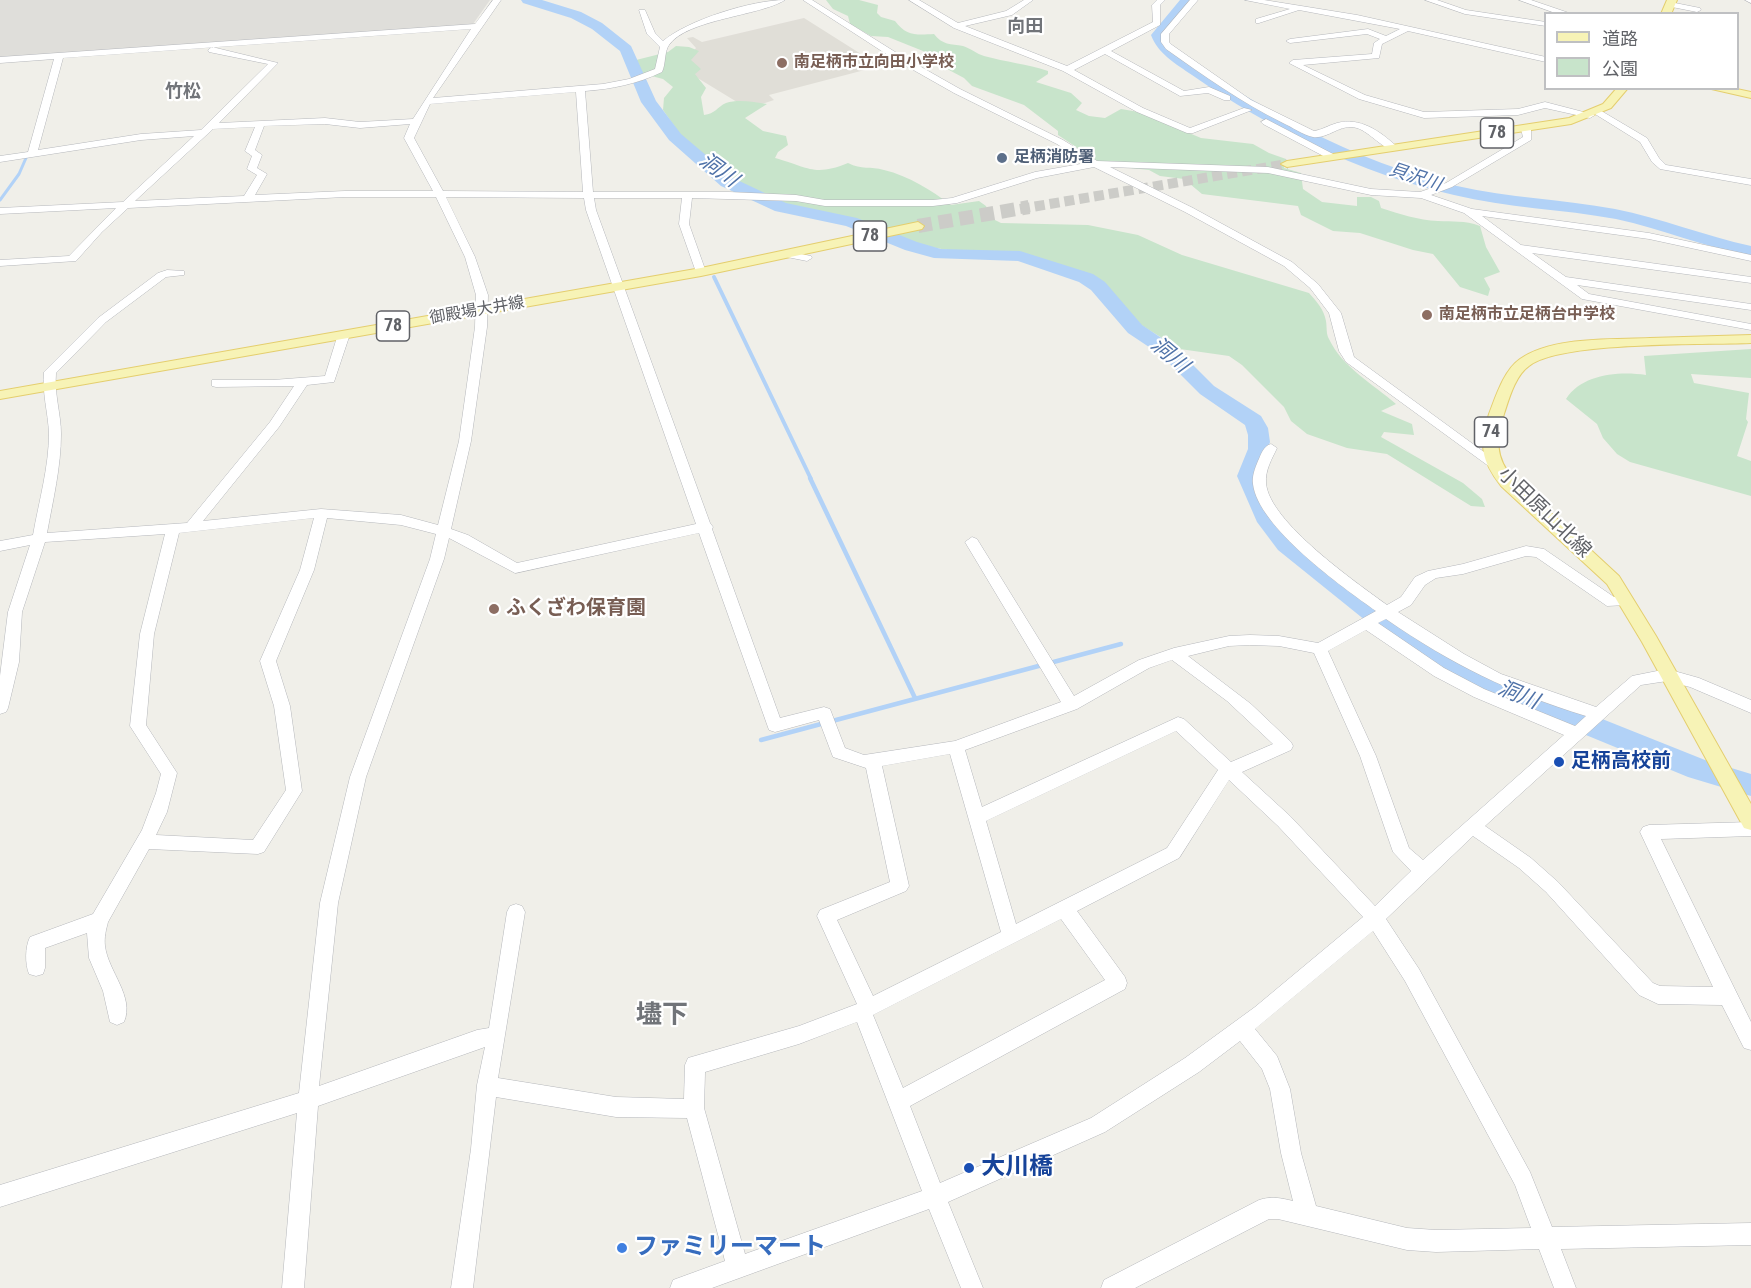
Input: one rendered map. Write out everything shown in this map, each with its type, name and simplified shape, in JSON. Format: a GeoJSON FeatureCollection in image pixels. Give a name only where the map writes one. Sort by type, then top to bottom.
{"type":"FeatureCollection","features":[{"type":"Feature","properties":{"kind":"main road","name":"78"},"geometry":{"type":"LineString","coordinates":[[1287,164],[1571,121],[1594,113],[1619,96],[1622,90]]}},
{"type":"Feature","properties":{"kind":"main road"},"geometry":{"type":"LineString","coordinates":[[1723,90],[1751,95]]}},
{"type":"Feature","properties":{"kind":"main road","name":"御殿場大井線"},"geometry":{"type":"LineString","coordinates":[[0,395],[701,272],[918,226]]}},
{"type":"Feature","properties":{"kind":"main road","name":"小田原山北線"},"geometry":{"type":"LineString","coordinates":[[1751,339],[1585,345],[1558,348],[1536,355],[1521,364],[1513,374],[1490,435],[1494,466],[1514,489],[1600,566],[1626,600],[1666,675],[1751,822]]}},
{"type":"Feature","properties":{"kind":"street"},"geometry":{"type":"LineString","coordinates":[[292,1288],[308,1100],[329,903],[349,816],[373,734],[422,604],[444,531],[465,441],[483,310],[482,296],[470,257],[409,138],[429,101],[497,0]]}},
{"type":"Feature","properties":{"kind":"street"},"geometry":{"type":"LineString","coordinates":[[429,101],[580,90],[649,76],[659,70],[667,41],[700,25],[781,0]]}},
{"type":"Feature","properties":{"kind":"street"},"geometry":{"type":"LineString","coordinates":[[807,0],[897,57],[957,91],[1074,149],[1095,164],[1237,236],[1301,274],[1314,286],[1335,313],[1345,351],[1350,359],[1494,466]]}},
{"type":"Feature","properties":{"kind":"street"},"geometry":{"type":"LineString","coordinates":[[913,0],[957,26],[1066,69],[1140,110],[1190,131],[1247,110]]}},
{"type":"Feature","properties":{"kind":"street"},"geometry":{"type":"LineString","coordinates":[[957,26],[1009,13],[1029,0]]}},
{"type":"Feature","properties":{"kind":"street"},"geometry":{"type":"LineString","coordinates":[[1158,23],[1156,5],[1161,0]]}},
{"type":"Feature","properties":{"kind":"street"},"geometry":{"type":"LineString","coordinates":[[1194,0],[1164,37],[1169,47],[1248,102],[1313,134],[1320,134],[1346,124],[1374,131],[1393,148]]}},
{"type":"Feature","properties":{"kind":"street"},"geometry":{"type":"LineString","coordinates":[[1249,0],[1408,28],[1544,60]]}},
{"type":"Feature","properties":{"kind":"street"},"geometry":{"type":"LineString","coordinates":[[1429,0],[1465,12],[1544,24]]}},
{"type":"Feature","properties":{"kind":"street"},"geometry":{"type":"LineString","coordinates":[[1523,0],[1562,12]]}},
{"type":"Feature","properties":{"kind":"street"},"geometry":{"type":"LineString","coordinates":[[1668,5],[1697,12],[1702,0]]}},
{"type":"Feature","properties":{"kind":"street"},"geometry":{"type":"LineString","coordinates":[[1259,21],[1301,8]]}},
{"type":"Feature","properties":{"kind":"street"},"geometry":{"type":"LineString","coordinates":[[642,12],[651,34],[664,47]]}},
{"type":"Feature","properties":{"kind":"street"},"geometry":{"type":"LineString","coordinates":[[1066,69],[1073,68],[1140,30],[1158,23],[1172,26]]}},
{"type":"Feature","properties":{"kind":"street"},"geometry":{"type":"LineString","coordinates":[[0,60],[478,26]]}},
{"type":"Feature","properties":{"kind":"street"},"geometry":{"type":"LineString","coordinates":[[1408,28],[1378,43],[1376,57],[1293,63],[1362,97],[1424,115],[1518,112],[1545,105],[1594,113],[1644,140],[1655,160],[1663,167],[1751,182]]}},
{"type":"Feature","properties":{"kind":"street"},"geometry":{"type":"LineString","coordinates":[[1290,41],[1368,31],[1385,38]]}},
{"type":"Feature","properties":{"kind":"street"},"geometry":{"type":"LineString","coordinates":[[0,263],[72,259],[98,230],[211,126],[274,63],[204,46]]}},
{"type":"Feature","properties":{"kind":"street"},"geometry":{"type":"LineString","coordinates":[[1105,51],[1183,94],[1214,91],[1332,157]]}},
{"type":"Feature","properties":{"kind":"street"},"geometry":{"type":"LineString","coordinates":[[32,154],[59,56]]}},
{"type":"Feature","properties":{"kind":"street"},"geometry":{"type":"LineString","coordinates":[[580,90],[584,113],[587,194],[591,210],[776,726],[824,714],[839,752],[863,762],[956,747],[1071,705],[1144,664],[1174,654],[1229,641],[1250,639],[1279,641],[1320,649],[1406,601],[1420,581],[1433,574],[1463,569],[1526,551],[1539,552],[1612,602],[1626,600]]}},
{"type":"Feature","properties":{"kind":"street"},"geometry":{"type":"LineString","coordinates":[[211,126],[325,121],[360,125],[417,121]]}},
{"type":"Feature","properties":{"kind":"street"},"geometry":{"type":"LineString","coordinates":[[247,200],[262,174],[252,169],[257,155],[250,151],[260,125]]}},
{"type":"Feature","properties":{"kind":"street"},"geometry":{"type":"LineString","coordinates":[[1421,195],[1449,185],[1528,138],[1526,129]]}},
{"type":"Feature","properties":{"kind":"street"},"geometry":{"type":"LineString","coordinates":[[0,159],[141,137],[202,133]]}},
{"type":"Feature","properties":{"kind":"street"},"geometry":{"type":"LineString","coordinates":[[0,211],[345,194],[687,194],[773,196],[825,203],[953,201],[1035,175],[1095,164],[1268,170],[1371,192],[1421,195],[1468,211],[1658,237],[1751,258]]}},
{"type":"Feature","properties":{"kind":"street"},"geometry":{"type":"LineString","coordinates":[[687,194],[684,224],[701,272]]}},
{"type":"Feature","properties":{"kind":"street"},"geometry":{"type":"LineString","coordinates":[[1468,211],[1521,247],[1590,299],[1751,327]]}},
{"type":"Feature","properties":{"kind":"street"},"geometry":{"type":"LineString","coordinates":[[1521,247],[1751,280]]}},
{"type":"Feature","properties":{"kind":"street"},"geometry":{"type":"LineString","coordinates":[[786,254],[807,258]]}},
{"type":"Feature","properties":{"kind":"street"},"geometry":{"type":"LineString","coordinates":[[0,708],[11,662],[15,612],[39,538],[53,460],[55,432],[49,386],[51,372],[97,325],[162,275],[180,273]]}},
{"type":"Feature","properties":{"kind":"street"},"geometry":{"type":"LineString","coordinates":[[1563,280],[1751,307]]}},
{"type":"Feature","properties":{"kind":"street"},"geometry":{"type":"LineString","coordinates":[[216,383],[302,383],[330,379],[344,334]]}},
{"type":"Feature","properties":{"kind":"street"},"geometry":{"type":"LineString","coordinates":[[192,526],[275,424],[302,383]]}},
{"type":"Feature","properties":{"kind":"street"},"geometry":{"type":"LineString","coordinates":[[1270,448],[1259,474],[1262,494],[1282,525],[1315,557],[1387,612],[1483,672],[1531,693],[1598,715]]}},
{"type":"Feature","properties":{"kind":"street"},"geometry":{"type":"LineString","coordinates":[[0,546],[39,538],[174,529],[321,513],[401,520],[444,531],[463,538],[514,568],[706,527]]}},
{"type":"Feature","properties":{"kind":"street"},"geometry":{"type":"LineString","coordinates":[[145,842],[258,848],[294,791],[282,706],[268,660],[307,572],[320,533],[321,513]]}},
{"type":"Feature","properties":{"kind":"street"},"geometry":{"type":"LineString","coordinates":[[117,1016],[118,1004],[94,948],[94,933],[99,920],[145,842],[166,792],[169,772],[138,726],[147,634],[174,529]]}},
{"type":"Feature","properties":{"kind":"street"},"geometry":{"type":"LineString","coordinates":[[972,542],[1071,705]]}},
{"type":"Feature","properties":{"kind":"street"},"geometry":{"type":"LineString","coordinates":[[1367,623],[1423,662],[1469,688],[1577,734]]}},
{"type":"Feature","properties":{"kind":"street"},"geometry":{"type":"LineString","coordinates":[[1320,649],[1368,756],[1402,852],[1423,871]]}},
{"type":"Feature","properties":{"kind":"street"},"geometry":{"type":"LineString","coordinates":[[738,1268],[694,1108],[695,1065],[799,1035],[865,1009],[1173,853],[1188,833],[1219,780],[1228,770],[1285,746],[1262,720],[1233,696],[1174,654]]}},
{"type":"Feature","properties":{"kind":"street"},"geometry":{"type":"LineString","coordinates":[[681,1288],[934,1197],[1098,1125],[1192,1065],[1242,1029],[1375,918],[1423,871],[1637,680],[1666,675],[1694,682],[1750,706]]}},
{"type":"Feature","properties":{"kind":"street"},"geometry":{"type":"LineString","coordinates":[[977,817],[1178,723],[1284,821],[1375,918],[1412,975],[1523,1179],[1565,1288]]}},
{"type":"Feature","properties":{"kind":"street"},"geometry":{"type":"LineString","coordinates":[[956,747],[1011,936]]}},
{"type":"Feature","properties":{"kind":"street"},"geometry":{"type":"LineString","coordinates":[[873,761],[900,886],[826,916],[865,1009],[934,1197],[972,1288]]}},
{"type":"Feature","properties":{"kind":"street"},"geometry":{"type":"LineString","coordinates":[[1473,827],[1525,863],[1551,887],[1646,989],[1658,995],[1726,996]]}},
{"type":"Feature","properties":{"kind":"street"},"geometry":{"type":"LineString","coordinates":[[1751,829],[1649,832],[1726,996],[1751,1041]]}},
{"type":"Feature","properties":{"kind":"street"},"geometry":{"type":"LineString","coordinates":[[900,1101],[1118,983],[1065,909]]}},
{"type":"Feature","properties":{"kind":"street"},"geometry":{"type":"LineString","coordinates":[[462,1288],[481,1149],[487,1085],[516,912]]}},
{"type":"Feature","properties":{"kind":"street"},"geometry":{"type":"LineString","coordinates":[[36,968],[36,943],[99,920]]}},
{"type":"Feature","properties":{"kind":"street"},"geometry":{"type":"LineString","coordinates":[[1242,1029],[1270,1063],[1280,1089],[1291,1153],[1308,1216]]}},
{"type":"Feature","properties":{"kind":"street"},"geometry":{"type":"LineString","coordinates":[[0,1196],[308,1100],[477,1039],[497,1036]]}},
{"type":"Feature","properties":{"kind":"street"},"geometry":{"type":"LineString","coordinates":[[487,1085],[562,1100],[632,1110],[662,1111],[694,1108]]}},
{"type":"Feature","properties":{"kind":"street"},"geometry":{"type":"LineString","coordinates":[[1112,1288],[1267,1208],[1278,1208],[1407,1239],[1436,1241],[1751,1234]]}},
{"type":"Feature","properties":{"kind":"shaded area"},"geometry":{"type":"Polygon","coordinates":[[[0,0],[490,0],[470,25],[0,59],[0,0]]]}},
{"type":"Feature","properties":{"kind":"shaded area","name":"南足柄市立向田小学校"},"geometry":{"type":"Polygon","coordinates":[[[804,18],[880,66],[769,95],[774,100],[753,107],[737,102],[696,77],[686,61],[696,48],[687,38],[693,37],[702,42],[804,18]]]}},
{"type":"Feature","properties":{"kind":"green space"},"geometry":{"type":"Polygon","coordinates":[[[826,0],[859,0],[878,5],[877,13],[881,17],[895,21],[907,32],[934,34],[944,42],[963,46],[984,56],[1048,71],[1048,74],[1036,82],[1071,93],[1082,103],[1076,110],[1089,116],[1105,118],[1121,109],[1139,112],[1201,138],[1253,144],[1286,159],[1284,168],[1301,173],[1303,189],[1322,202],[1357,206],[1357,197],[1371,197],[1379,201],[1381,208],[1409,216],[1480,226],[1486,247],[1500,272],[1484,278],[1490,289],[1488,296],[1460,287],[1433,254],[1360,233],[1333,231],[1301,215],[1298,206],[1202,194],[1184,179],[1160,176],[1149,170],[1103,165],[1058,135],[1058,131],[1024,105],[972,86],[964,78],[923,51],[888,37],[871,36],[850,24],[848,16],[833,9],[826,0]]]}},
{"type":"Feature","properties":{"kind":"green space"},"geometry":{"type":"Polygon","coordinates":[[[676,46],[699,51],[691,60],[701,69],[695,74],[706,88],[701,97],[704,115],[731,102],[746,101],[767,104],[745,118],[763,131],[786,136],[788,145],[778,152],[775,158],[819,170],[848,163],[884,170],[919,184],[951,205],[979,201],[986,206],[991,218],[1001,223],[1088,225],[1138,235],[1182,255],[1309,293],[1323,313],[1328,337],[1342,358],[1396,404],[1381,411],[1412,424],[1414,435],[1384,432],[1381,437],[1463,483],[1482,499],[1485,507],[1471,506],[1387,454],[1347,448],[1307,434],[1291,421],[1284,407],[1242,365],[1229,356],[1180,349],[1141,325],[1111,291],[1097,279],[1081,272],[1016,252],[953,251],[919,245],[862,222],[777,202],[729,179],[682,137],[663,110],[664,98],[673,87],[663,79],[640,73],[636,60],[668,52],[676,46]]]}},
{"type":"Feature","properties":{"kind":"green space"},"geometry":{"type":"Polygon","coordinates":[[[1751,349],[1751,378],[1691,374],[1694,383],[1749,393],[1746,419],[1748,422],[1737,456],[1751,461],[1751,496],[1630,462],[1617,454],[1603,438],[1597,424],[1566,399],[1581,384],[1591,379],[1613,374],[1646,375],[1644,356],[1751,349]]]}},
{"type":"Feature","properties":{"kind":"waterway","name":"洞川"},"geometry":{"type":"LineString","coordinates":[[528,0],[576,15],[597,26],[626,49],[649,102],[675,137],[727,182],[781,207],[851,222],[911,246],[940,254],[1020,256],[1086,278],[1098,286],[1135,329],[1168,351],[1207,390],[1253,421],[1260,442],[1248,476],[1269,522],[1286,544],[1395,631],[1439,659],[1483,682],[1698,769],[1751,785]]}},
{"type":"Feature","properties":{"kind":"waterway","name":"貝沢川"},"geometry":{"type":"LineString","coordinates":[[1187,0],[1158,35],[1162,46],[1229,93],[1324,143],[1394,172],[1440,187],[1489,197],[1615,214],[1751,251]]}},
{"type":"Feature","properties":{"kind":"waterway"},"geometry":{"type":"LineString","coordinates":[[0,200],[19,174],[26,158]]}},
{"type":"Feature","properties":{"kind":"waterway"},"geometry":{"type":"LineString","coordinates":[[714,277],[811,479]]}},
{"type":"Feature","properties":{"kind":"waterway"},"geometry":{"type":"LineString","coordinates":[[810,478],[915,698]]}},
{"type":"Feature","properties":{"kind":"waterway"},"geometry":{"type":"LineString","coordinates":[[761,740],[1121,644]]}},
{"type":"Feature","properties":{"kind":"tunnel"},"geometry":{"type":"LineString","coordinates":[[1020,209],[1287,164]]}},
{"type":"Feature","properties":{"kind":"tunnel"},"geometry":{"type":"LineString","coordinates":[[918,226],[1029,207]]}},
{"type":"Feature","properties":{"kind":"place","name":"南足柄市立向田小学校"},"geometry":{"type":"Point","coordinates":[782,63]}},
{"type":"Feature","properties":{"kind":"place","name":"足柄消防署"},"geometry":{"type":"Point","coordinates":[1002,158]}},
{"type":"Feature","properties":{"kind":"place","name":"南足柄市立足柄台中学校"},"geometry":{"type":"Point","coordinates":[1427,315]}},
{"type":"Feature","properties":{"kind":"place","name":"ふくざわ保育園"},"geometry":{"type":"Point","coordinates":[494,609]}},
{"type":"Feature","properties":{"kind":"place","name":"足柄高校前"},"geometry":{"type":"Point","coordinates":[1559,762]}},
{"type":"Feature","properties":{"kind":"place","name":"大川橋"},"geometry":{"type":"Point","coordinates":[969,1168]}},
{"type":"Feature","properties":{"kind":"place","name":"ファミリーマート"},"geometry":{"type":"Point","coordinates":[622,1248]}},
{"type":"Feature","properties":{"kind":"district","name":"向田"},"geometry":{"type":"Point","coordinates":[1025,27]}},
{"type":"Feature","properties":{"kind":"district","name":"竹松"},"geometry":{"type":"Point","coordinates":[183,92]}},
{"type":"Feature","properties":{"kind":"district","name":"壗下"},"geometry":{"type":"Point","coordinates":[662,1016]}}]}
